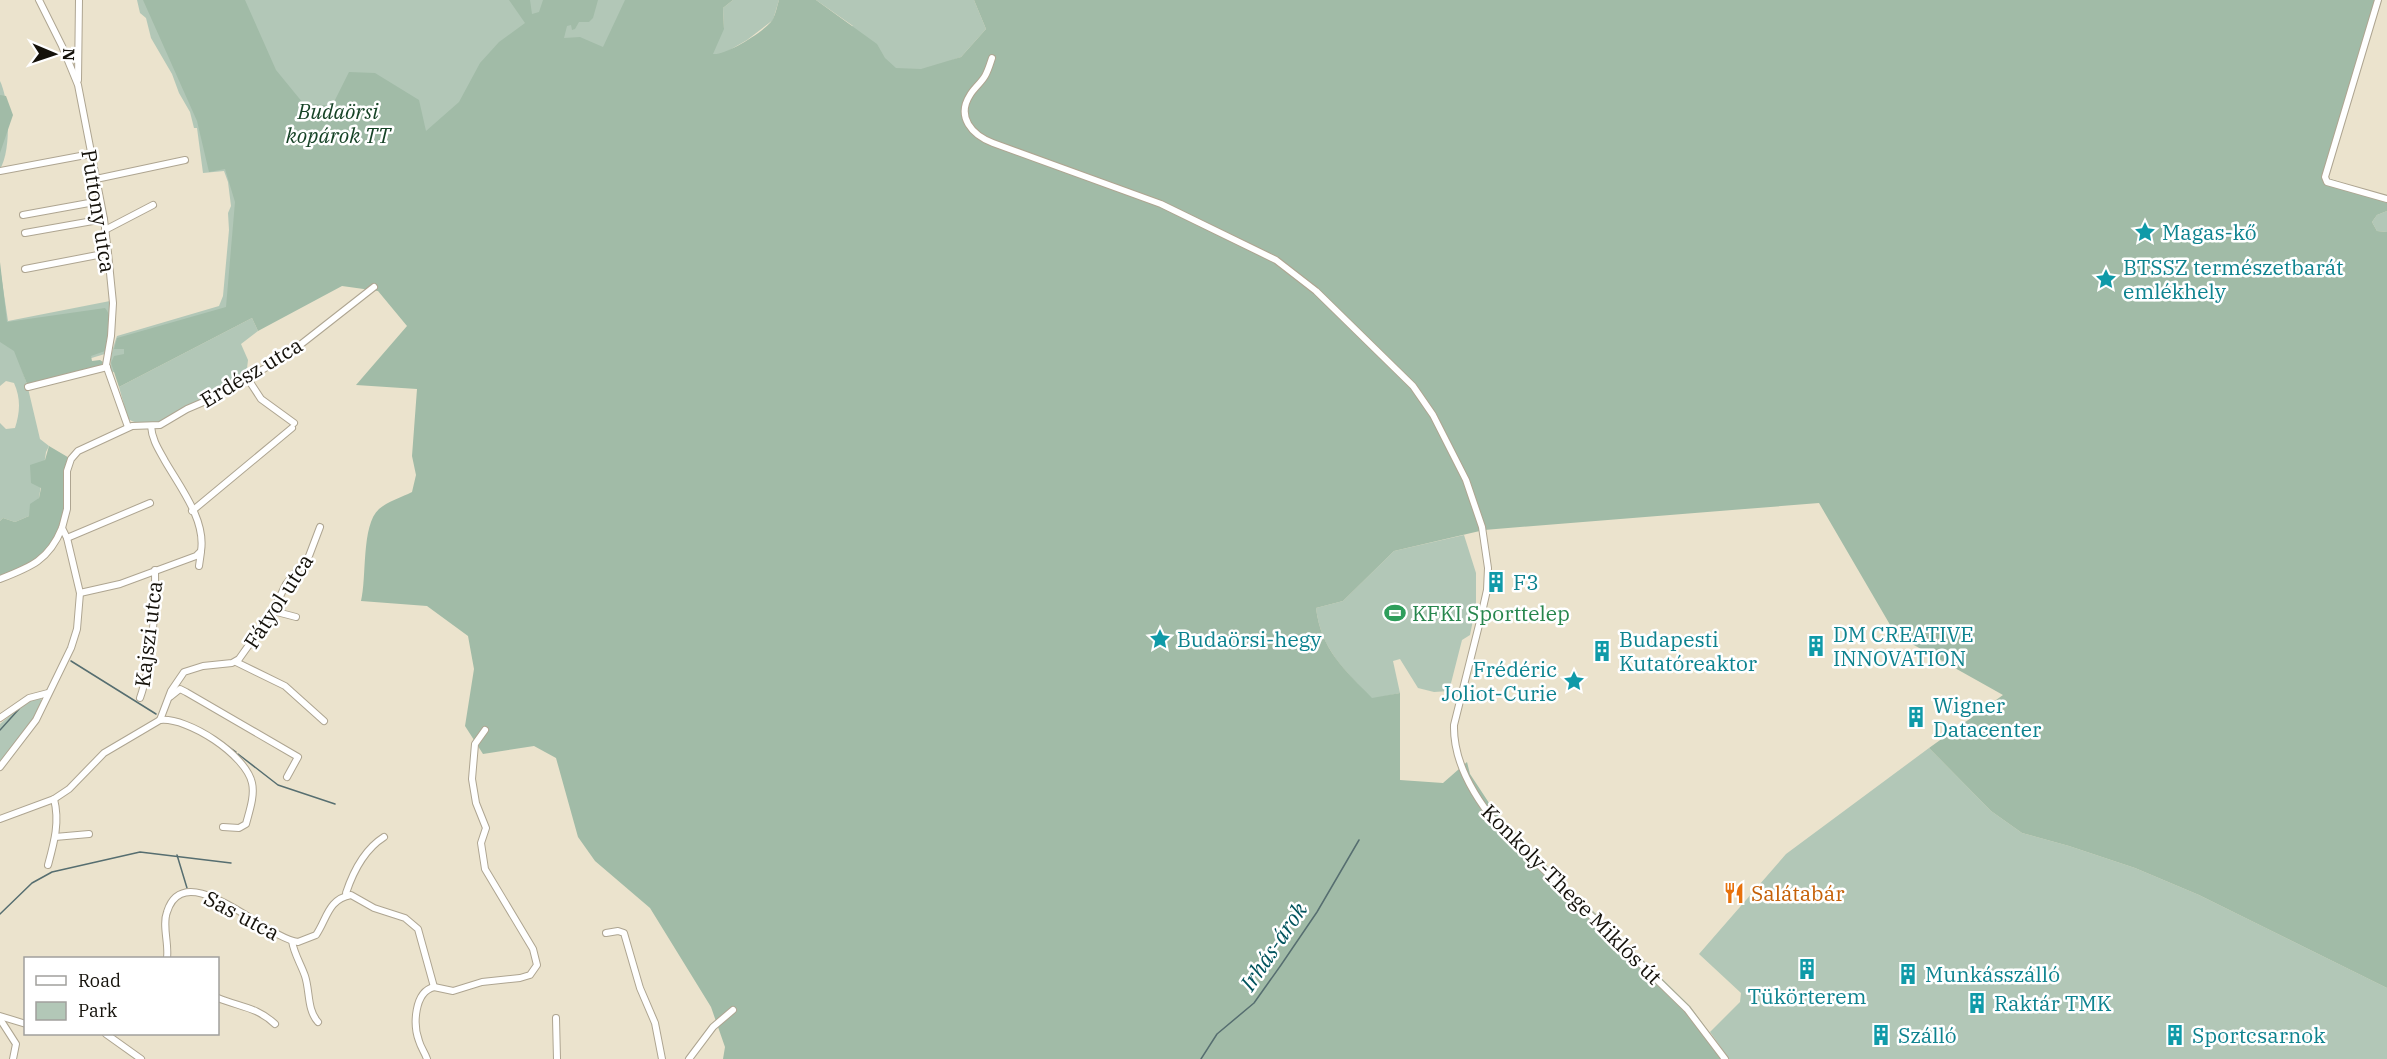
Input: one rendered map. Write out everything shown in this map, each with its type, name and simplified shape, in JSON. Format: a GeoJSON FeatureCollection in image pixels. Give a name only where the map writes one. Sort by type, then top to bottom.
{"type":"FeatureCollection","features":[{"type":"Feature","properties":{"kind":"street","name":"Puttony utca"},"geometry":{"type":"LineString","coordinates":[[39,0],[78,85],[104,219],[108,254],[113,303],[107,367],[128,427]]}},
{"type":"Feature","properties":{"kind":"street"},"geometry":{"type":"LineString","coordinates":[[78,85],[80,0]]}},
{"type":"Feature","properties":{"kind":"street"},"geometry":{"type":"LineString","coordinates":[[2378,0],[2325,179],[2327,182],[2387,199]]}},
{"type":"Feature","properties":{"kind":"street","name":"Konkoly-Thege Miklós út"},"geometry":{"type":"LineString","coordinates":[[992,58],[985,76],[970,94],[964,111],[965,119],[972,132],[993,143],[1161,204],[1259,250],[1290,269],[1316,291],[1413,386],[1438,423],[1474,502],[1482,527],[1488,568],[1487,590],[1454,724],[1455,739],[1468,781],[1483,807],[1496,823],[1687,1009],[1725,1059]]}},
{"type":"Feature","properties":{"kind":"street"},"geometry":{"type":"LineString","coordinates":[[0,171],[91,154]]}},
{"type":"Feature","properties":{"kind":"street"},"geometry":{"type":"LineString","coordinates":[[96,179],[185,160]]}},
{"type":"Feature","properties":{"kind":"street"},"geometry":{"type":"LineString","coordinates":[[22,215],[100,201]]}},
{"type":"Feature","properties":{"kind":"street"},"geometry":{"type":"LineString","coordinates":[[105,230],[153,205]]}},
{"type":"Feature","properties":{"kind":"street"},"geometry":{"type":"LineString","coordinates":[[25,233],[104,219]]}},
{"type":"Feature","properties":{"kind":"street"},"geometry":{"type":"LineString","coordinates":[[26,269],[108,254]]}},
{"type":"Feature","properties":{"kind":"street","name":"Erdész utca"},"geometry":{"type":"LineString","coordinates":[[128,427],[144,424],[160,425],[248,379],[286,356],[374,287]]}},
{"type":"Feature","properties":{"kind":"street"},"geometry":{"type":"LineString","coordinates":[[28,387],[107,367]]}},
{"type":"Feature","properties":{"kind":"street"},"geometry":{"type":"LineString","coordinates":[[192,511],[293,425],[261,399],[248,379]]}},
{"type":"Feature","properties":{"kind":"street"},"geometry":{"type":"LineString","coordinates":[[151,426],[154,441],[182,489],[198,525],[201,551],[199,567]]}},
{"type":"Feature","properties":{"kind":"street"},"geometry":{"type":"LineString","coordinates":[[0,579],[29,567],[42,558],[57,542],[66,514],[67,471],[71,459],[82,448],[128,427]]}},
{"type":"Feature","properties":{"kind":"street"},"geometry":{"type":"LineString","coordinates":[[67,538],[150,503]]}},
{"type":"Feature","properties":{"kind":"street","name":"Fátyol utca"},"geometry":{"type":"LineString","coordinates":[[160,720],[167,699],[184,672],[236,662],[243,656],[273,611],[286,585],[309,556],[320,527]]}},
{"type":"Feature","properties":{"kind":"street"},"geometry":{"type":"LineString","coordinates":[[0,767],[36,720],[71,648],[77,629],[81,593],[67,538],[62,528]]}},
{"type":"Feature","properties":{"kind":"street"},"geometry":{"type":"LineString","coordinates":[[81,593],[120,584],[196,556],[201,551]]}},
{"type":"Feature","properties":{"kind":"street","name":"Kajszi utca"},"geometry":{"type":"LineString","coordinates":[[140,698],[144,687],[151,638],[155,570]]}},
{"type":"Feature","properties":{"kind":"street"},"geometry":{"type":"LineString","coordinates":[[273,611],[296,617]]}},
{"type":"Feature","properties":{"kind":"street"},"geometry":{"type":"LineString","coordinates":[[236,662],[285,686],[324,721]]}},
{"type":"Feature","properties":{"kind":"street"},"geometry":{"type":"LineString","coordinates":[[167,699],[180,689],[298,757],[288,777]]}},
{"type":"Feature","properties":{"kind":"street"},"geometry":{"type":"LineString","coordinates":[[0,718],[29,698],[48,693]]}},
{"type":"Feature","properties":{"kind":"street"},"geometry":{"type":"LineString","coordinates":[[0,819],[54,799],[69,789],[104,753],[160,720],[165,720],[193,728],[216,741],[242,765],[253,786],[244,827],[223,827]]}},
{"type":"Feature","properties":{"kind":"street"},"geometry":{"type":"LineString","coordinates":[[427,1059],[417,1036],[417,1010],[423,993],[428,988],[453,991],[482,982],[520,978],[530,975],[537,965],[533,949],[485,869],[481,843],[486,828],[476,802],[472,779],[475,744],[485,730]]}},
{"type":"Feature","properties":{"kind":"street"},"geometry":{"type":"LineString","coordinates":[[48,865],[55,837],[57,812],[54,799]]}},
{"type":"Feature","properties":{"kind":"street"},"geometry":{"type":"LineString","coordinates":[[55,837],[89,834]]}},
{"type":"Feature","properties":{"kind":"street"},"geometry":{"type":"LineString","coordinates":[[384,837],[376,842],[351,875],[346,892],[380,911],[405,918],[418,929],[434,987]]}},
{"type":"Feature","properties":{"kind":"street","name":"Sas utca"},"geometry":{"type":"LineString","coordinates":[[167,957],[166,914],[177,894],[182,891],[205,893],[292,941],[305,941],[316,935],[329,908],[348,895]]}},
{"type":"Feature","properties":{"kind":"street"},"geometry":{"type":"LineString","coordinates":[[606,933],[618,931],[624,933],[640,987],[655,1023],[662,1059]]}},
{"type":"Feature","properties":{"kind":"street"},"geometry":{"type":"LineString","coordinates":[[292,941],[294,951],[305,974],[310,1007],[318,1022]]}},
{"type":"Feature","properties":{"kind":"street"},"geometry":{"type":"LineString","coordinates":[[219,998],[264,1013],[274,1024]]}},
{"type":"Feature","properties":{"kind":"street"},"geometry":{"type":"LineString","coordinates":[[689,1059],[718,1022],[733,1010]]}},
{"type":"Feature","properties":{"kind":"street"},"geometry":{"type":"LineString","coordinates":[[0,1018],[24,1024]]}},
{"type":"Feature","properties":{"kind":"street"},"geometry":{"type":"LineString","coordinates":[[0,1018],[16,1044],[13,1059]]}},
{"type":"Feature","properties":{"kind":"street"},"geometry":{"type":"LineString","coordinates":[[556,1018],[557,1059]]}},
{"type":"Feature","properties":{"kind":"street"},"geometry":{"type":"LineString","coordinates":[[107,1035],[141,1059]]}},
{"type":"Feature","properties":{"kind":"green space","name":"Budaörsi kopárok TT"},"geometry":{"type":"Polygon","coordinates":[[[137,0],[700,0],[724,29],[723,8],[733,0],[779,0],[773,20],[747,40],[717,55],[724,87],[853,26],[816,0],[974,0],[986,29],[961,57],[133,359],[112,373],[111,359],[117,336],[219,306],[223,296],[229,230],[228,213],[231,206],[224,171],[203,173],[197,128],[194,128],[190,112],[179,93],[172,74],[151,38],[146,18],[140,13],[137,0]]]}},
{"type":"Feature","properties":{"kind":"green space"},"geometry":{"type":"Polygon","coordinates":[[[143,0],[245,0],[276,70],[303,103],[332,106],[349,72],[375,73],[419,100],[426,131],[459,102],[480,63],[499,42],[525,23],[509,0],[530,0],[532,14],[539,12],[543,0],[598,0],[593,18],[589,22],[579,22],[572,30],[571,25],[567,26],[564,38],[580,37],[603,47],[625,0],[733,0],[723,8],[724,29],[713,54],[719,54],[736,47],[769,24],[779,0],[816,0],[877,44],[885,58],[896,68],[921,69],[961,57],[986,29],[974,0],[2379,0],[2327,178],[2387,197],[2387,211],[2377,215],[2372,222],[2377,231],[2387,232],[2387,988],[2199,895],[2135,868],[2022,833],[1991,811],[1929,748],[2003,695],[1896,635],[1819,503],[1484,530],[1394,551],[1343,601],[1316,608],[1323,636],[1329,648],[1372,698],[1400,693],[1400,780],[1443,783],[1467,762],[1470,774],[1493,809],[1545,864],[1690,1006],[1729,1059],[723,1059],[725,1047],[711,1007],[650,908],[595,861],[578,837],[556,758],[534,746],[483,754],[465,726],[474,669],[468,636],[427,606],[361,601],[367,539],[373,517],[382,506],[412,492],[416,475],[412,456],[417,389],[356,385],[407,326],[378,291],[342,286],[258,331],[252,318],[119,387],[111,363],[114,356],[124,354],[124,349],[114,349],[117,338],[226,307],[235,202],[225,169],[209,172],[197,121],[143,0]]]}},
{"type":"Feature","properties":{"kind":"green space"},"geometry":{"type":"Polygon","coordinates":[[[0,81],[7,111],[8,137],[0,169],[0,81]]]}},
{"type":"Feature","properties":{"kind":"green space"},"geometry":{"type":"Polygon","coordinates":[[[0,95],[6,96],[13,115],[0,153],[0,95]]]}},
{"type":"Feature","properties":{"kind":"green space"},"geometry":{"type":"Polygon","coordinates":[[[2387,211],[2387,232],[2377,231],[2372,222],[2377,215],[2387,211]]]}},
{"type":"Feature","properties":{"kind":"green space"},"geometry":{"type":"Polygon","coordinates":[[[0,262],[7,322],[105,308],[110,323],[105,351],[91,356],[92,361],[103,362],[101,366],[27,384],[14,351],[0,342],[0,262]]]}},
{"type":"Feature","properties":{"kind":"green space"},"geometry":{"type":"Polygon","coordinates":[[[0,268],[8,321],[110,301],[112,335],[108,353],[85,360],[21,367],[40,439],[49,446],[46,452],[39,498],[29,516],[15,522],[3,518],[0,521],[0,423],[6,429],[15,428],[19,406],[14,383],[6,381],[0,386],[0,268]]]}},
{"type":"Feature","properties":{"kind":"green space"},"geometry":{"type":"Polygon","coordinates":[[[252,318],[258,331],[241,344],[248,360],[246,377],[163,421],[146,424],[128,419],[119,387],[252,318]]]}},
{"type":"Feature","properties":{"kind":"green space"},"geometry":{"type":"Polygon","coordinates":[[[49,446],[71,459],[66,514],[46,554],[0,579],[0,521],[3,518],[15,522],[29,516],[30,504],[39,498],[41,488],[31,483],[30,465],[45,460],[49,446]]]}},
{"type":"Feature","properties":{"kind":"green space","name":"KFKI Sporttelep"},"geometry":{"type":"Polygon","coordinates":[[[1464,535],[1476,573],[1476,605],[1470,635],[1462,640],[1449,691],[1434,692],[1418,688],[1400,659],[1393,661],[1400,693],[1372,699],[1344,669],[1329,648],[1323,636],[1316,608],[1343,601],[1394,551],[1464,535]]]}},
{"type":"Feature","properties":{"kind":"green space"},"geometry":{"type":"Polygon","coordinates":[[[37,697],[42,700],[33,719],[0,764],[0,724],[30,699],[37,697]]]}},
{"type":"Feature","properties":{"kind":"green space"},"geometry":{"type":"Polygon","coordinates":[[[1929,748],[1991,811],[2022,833],[2135,868],[2199,895],[2387,988],[2387,1059],[1729,1059],[1710,1032],[1740,1002],[1741,993],[1699,954],[1786,854],[1929,748]]]}},
{"type":"Feature","properties":{"kind":"waterway"},"geometry":{"type":"LineString","coordinates":[[71,661],[156,714]]}},
{"type":"Feature","properties":{"kind":"waterway"},"geometry":{"type":"LineString","coordinates":[[0,730],[19,709]]}},
{"type":"Feature","properties":{"kind":"waterway"},"geometry":{"type":"LineString","coordinates":[[215,737],[236,752]]}},
{"type":"Feature","properties":{"kind":"waterway"},"geometry":{"type":"LineString","coordinates":[[238,754],[278,785],[335,804]]}},
{"type":"Feature","properties":{"kind":"waterway","name":"Irhás-árok"},"geometry":{"type":"LineString","coordinates":[[1201,1059],[1217,1034],[1254,1003],[1317,912],[1359,840]]}},
{"type":"Feature","properties":{"kind":"waterway"},"geometry":{"type":"LineString","coordinates":[[0,914],[32,883],[52,872],[140,852],[231,863]]}},
{"type":"Feature","properties":{"kind":"waterway"},"geometry":{"type":"LineString","coordinates":[[177,855],[187,888]]}},
{"type":"Feature","properties":{"kind":"place","name":"Magas-kő"},"geometry":{"type":"Point","coordinates":[2145,232]}},
{"type":"Feature","properties":{"kind":"place","name":"BTSSZ természetbarát emlékhely"},"geometry":{"type":"Point","coordinates":[2106,279]}},
{"type":"Feature","properties":{"kind":"place","name":"F3"},"geometry":{"type":"Point","coordinates":[1496,582]}},
{"type":"Feature","properties":{"kind":"place","name":"KFKI Sporttelep"},"geometry":{"type":"Point","coordinates":[1395,613]}},
{"type":"Feature","properties":{"kind":"place","name":"Budaörsi-hegy"},"geometry":{"type":"Point","coordinates":[1160,639]}},
{"type":"Feature","properties":{"kind":"place","name":"DM CREATIVE INNOVATION"},"geometry":{"type":"Point","coordinates":[1816,646]}},
{"type":"Feature","properties":{"kind":"place","name":"Budapesti Kutatóreaktor"},"geometry":{"type":"Point","coordinates":[1602,651]}},
{"type":"Feature","properties":{"kind":"place","name":"Frédéric Joliot-Curie"},"geometry":{"type":"Point","coordinates":[1574,681]}},
{"type":"Feature","properties":{"kind":"place","name":"Wigner Datacenter"},"geometry":{"type":"Point","coordinates":[1916,717]}},
{"type":"Feature","properties":{"kind":"place","name":"Salátabár"},"geometry":{"type":"Point","coordinates":[1734,893]}},
{"type":"Feature","properties":{"kind":"place","name":"Tükörterem"},"geometry":{"type":"Point","coordinates":[1807,969]}},
{"type":"Feature","properties":{"kind":"place","name":"Munkásszálló"},"geometry":{"type":"Point","coordinates":[1908,974]}},
{"type":"Feature","properties":{"kind":"place","name":"Raktár TMK"},"geometry":{"type":"Point","coordinates":[1977,1003]}},
{"type":"Feature","properties":{"kind":"place","name":"Szálló"},"geometry":{"type":"Point","coordinates":[1881,1035]}},
{"type":"Feature","properties":{"kind":"place","name":"Sportcsarnok"},"geometry":{"type":"Point","coordinates":[2175,1035]}}]}
